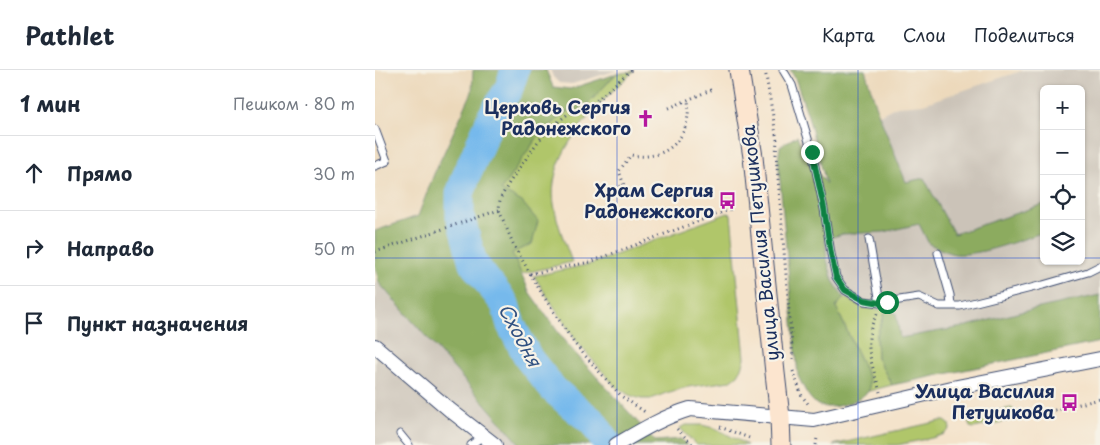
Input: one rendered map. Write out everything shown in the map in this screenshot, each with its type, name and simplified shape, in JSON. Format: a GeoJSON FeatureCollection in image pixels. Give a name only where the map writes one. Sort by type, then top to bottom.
{"type":"FeatureCollection","features":[{"type":"Feature","properties":{"kind":"main road","name":"улица Василия Петушкова"},"geometry":{"type":"LineString","coordinates":[[739,70],[753,157],[780,417],[781,445]]}},
{"type":"Feature","properties":{"kind":"street"},"geometry":{"type":"LineString","coordinates":[[375,346],[450,410],[495,445]]}},
{"type":"Feature","properties":{"kind":"street"},"geometry":{"type":"LineString","coordinates":[[622,442],[661,419],[690,409],[814,420],[952,388],[1100,359]]}},
{"type":"Feature","properties":{"kind":"lane"},"geometry":{"type":"LineString","coordinates":[[783,70],[792,85],[812,152],[836,277],[845,290],[864,300],[884,302],[919,297],[939,306],[960,306],[1043,285],[1088,272],[1100,266]]}},
{"type":"Feature","properties":{"kind":"lane"},"geometry":{"type":"LineString","coordinates":[[375,129],[387,161],[375,166]]}},
{"type":"Feature","properties":{"kind":"lane"},"geometry":{"type":"LineString","coordinates":[[869,239],[884,302]]}},
{"type":"Feature","properties":{"kind":"lane"},"geometry":{"type":"LineString","coordinates":[[938,253],[950,295],[951,306]]}},
{"type":"Feature","properties":{"kind":"lane"},"geometry":{"type":"LineString","coordinates":[[400,434],[409,445]]}},
{"type":"Feature","properties":{"kind":"lane"},"geometry":{"type":"LineString","coordinates":[[471,445],[484,436]]}},
{"type":"Feature","properties":{"kind":"path"},"geometry":{"type":"LineString","coordinates":[[631,70],[588,108],[569,113],[539,140],[509,183],[500,199],[499,210],[514,246],[544,297],[574,342],[621,396],[648,414],[661,419],[677,429],[693,445]]}},
{"type":"Feature","properties":{"kind":"path"},"geometry":{"type":"LineString","coordinates":[[669,108],[713,89]]}},
{"type":"Feature","properties":{"kind":"path"},"geometry":{"type":"LineString","coordinates":[[606,192],[624,185],[619,171],[631,154],[655,155],[670,148],[677,142],[689,118],[688,100]]}},
{"type":"Feature","properties":{"kind":"path"},"geometry":{"type":"LineString","coordinates":[[530,274],[590,262],[734,208]]}},
{"type":"Feature","properties":{"kind":"path"},"geometry":{"type":"LineString","coordinates":[[375,252],[499,210]]}},
{"type":"Feature","properties":{"kind":"path"},"geometry":{"type":"LineString","coordinates":[[878,385],[868,347],[876,316],[884,302]]}},
{"type":"Feature","properties":{"kind":"path"},"geometry":{"type":"LineString","coordinates":[[1035,415],[1100,400]]}},
{"type":"Feature","properties":{"kind":"path"},"geometry":{"type":"LineString","coordinates":[[716,426],[752,439]]}},
{"type":"Feature","properties":{"kind":"path"},"geometry":{"type":"LineString","coordinates":[[816,445],[817,437]]}},
{"type":"Feature","properties":{"kind":"shaded area"},"geometry":{"type":"Polygon","coordinates":[[[375,70],[473,70],[472,92],[434,174],[418,217],[375,231],[375,70]]]}},
{"type":"Feature","properties":{"kind":"shaded area"},"geometry":{"type":"Polygon","coordinates":[[[550,70],[618,70],[572,84],[559,83],[553,77],[550,70]]]}},
{"type":"Feature","properties":{"kind":"shaded area"},"geometry":{"type":"Polygon","coordinates":[[[865,70],[1024,70],[923,105],[897,106],[879,115],[865,70]]]}},
{"type":"Feature","properties":{"kind":"shaded area"},"geometry":{"type":"Polygon","coordinates":[[[1024,70],[1100,70],[1100,295],[963,327],[900,339],[886,310],[863,308],[844,297],[833,281],[824,239],[843,234],[884,232],[920,224],[953,254],[972,254],[1040,233],[1040,265],[1085,265],[1085,85],[1040,85],[1040,205],[954,235],[924,178],[907,183],[879,115],[897,106],[923,104],[1024,70]]]}},
{"type":"Feature","properties":{"kind":"shaded area"},"geometry":{"type":"Polygon","coordinates":[[[375,283],[379,283],[521,445],[375,445],[375,283]]]}},
{"type":"Feature","properties":{"kind":"green space"},"geometry":{"type":"Polygon","coordinates":[[[473,70],[546,70],[553,87],[570,89],[616,74],[585,107],[564,113],[536,139],[501,190],[522,202],[538,221],[532,244],[512,253],[530,293],[566,343],[655,441],[681,439],[687,445],[521,445],[379,283],[375,266],[375,231],[418,216],[434,174],[472,92],[473,70]]]}},
{"type":"Feature","properties":{"kind":"green space"},"geometry":{"type":"Polygon","coordinates":[[[790,70],[865,70],[879,115],[906,182],[924,178],[954,234],[1040,205],[1040,233],[976,253],[955,254],[929,244],[919,224],[884,232],[843,234],[825,239],[827,260],[833,281],[844,297],[836,307],[869,379],[869,391],[860,398],[844,405],[831,407],[819,406],[815,403],[807,394],[798,376],[778,160],[780,146],[797,136],[803,149],[826,184],[808,116],[795,78],[790,70]]]}},
{"type":"Feature","properties":{"kind":"green space"},"geometry":{"type":"Polygon","coordinates":[[[634,71],[591,113],[578,130],[558,166],[554,185],[555,211],[572,262],[521,274],[511,253],[501,190],[536,139],[564,113],[585,107],[616,74],[634,71]]]}},
{"type":"Feature","properties":{"kind":"green space"},"geometry":{"type":"Polygon","coordinates":[[[728,213],[731,214],[745,358],[742,368],[738,375],[730,381],[688,387],[651,399],[641,399],[629,395],[615,386],[577,342],[534,276],[591,264],[728,213]]]}},
{"type":"Feature","properties":{"kind":"green space"},"geometry":{"type":"Polygon","coordinates":[[[1100,295],[1100,342],[892,385],[877,358],[876,337],[886,310],[896,313],[900,338],[963,327],[1100,295]]]}},
{"type":"Feature","properties":{"kind":"green space"},"geometry":{"type":"Polygon","coordinates":[[[844,297],[863,308],[886,310],[876,337],[877,358],[892,385],[869,391],[869,379],[836,307],[844,297]]]}},
{"type":"Feature","properties":{"kind":"green space"},"geometry":{"type":"Polygon","coordinates":[[[1011,408],[1016,413],[1015,418],[1011,420],[974,428],[970,427],[968,419],[970,416],[1011,408]]]}},
{"type":"Feature","properties":{"kind":"green space"},"geometry":{"type":"Polygon","coordinates":[[[945,421],[949,424],[950,429],[945,434],[932,438],[897,445],[833,445],[945,421]]]}},
{"type":"Feature","properties":{"kind":"green space"},"geometry":{"type":"Polygon","coordinates":[[[685,425],[702,425],[717,429],[747,445],[696,445],[680,428],[685,425]]]}},
{"type":"Feature","properties":{"kind":"waterway","name":"Сходня"},"geometry":{"type":"LineString","coordinates":[[515,70],[509,88],[492,116],[467,174],[460,194],[460,216],[473,263],[505,304],[511,325],[529,359],[553,389],[593,422],[608,445]]}},
{"type":"Feature","properties":{"kind":"place","name":"Церковь Сергия Радонежского"},"geometry":{"type":"Point","coordinates":[645,118]}},
{"type":"Feature","properties":{"kind":"place","name":"Храм Сергия Радонежского"},"geometry":{"type":"Point","coordinates":[728,201]}},
{"type":"Feature","properties":{"kind":"place","name":"Улица Василия Петушкова"},"geometry":{"type":"Point","coordinates":[1069,402]}},
{"type":"Feature","properties":{"kind":"route"},"geometry":{"type":"LineString","coordinates":[[812,152],[836,277],[845,290],[864,300],[880,303],[887,302]]}}]}
